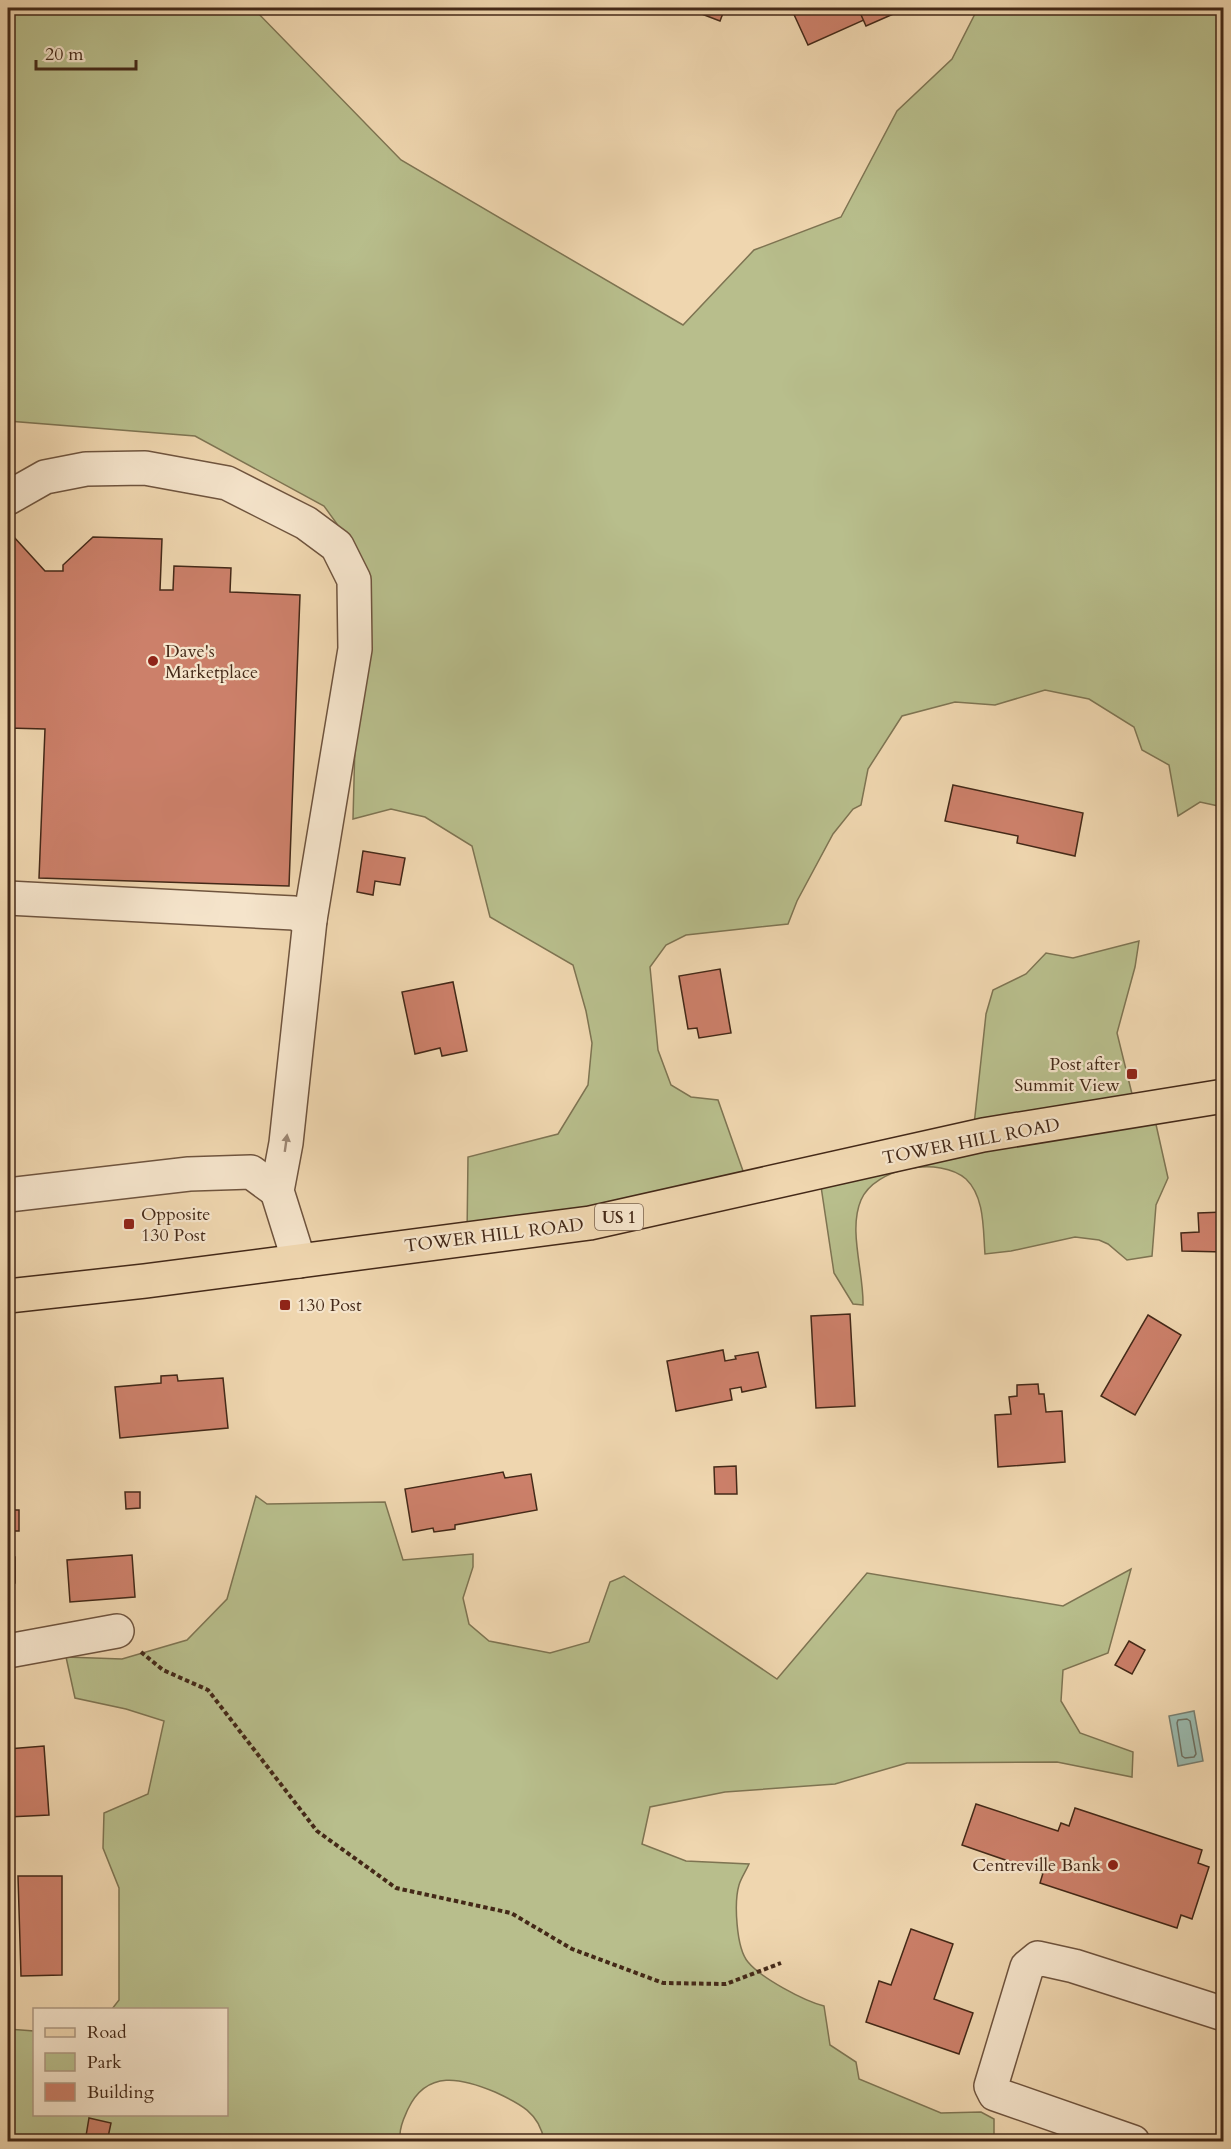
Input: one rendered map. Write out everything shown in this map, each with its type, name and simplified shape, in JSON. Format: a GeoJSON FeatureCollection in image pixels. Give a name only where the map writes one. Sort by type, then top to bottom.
{"type":"FeatureCollection","features":[{"type":"Feature","properties":{"kind":"main road","name":"TOWER HILL ROAD"},"geometry":{"type":"LineString","coordinates":[[8,1296],[590,1223],[982,1135],[1224,1096]]}},
{"type":"Feature","properties":{"kind":"street"},"geometry":{"type":"LineString","coordinates":[[8,498],[45,477],[87,469],[145,468],[227,483],[306,523],[338,546],[354,580],[355,649],[310,920],[286,1143],[278,1191],[299,1261]]}},
{"type":"Feature","properties":{"kind":"street"},"geometry":{"type":"LineString","coordinates":[[8,898],[294,913],[310,920]]}},
{"type":"Feature","properties":{"kind":"street"},"geometry":{"type":"LineString","coordinates":[[8,1195],[189,1174],[251,1173],[278,1191]]}},
{"type":"Feature","properties":{"kind":"street"},"geometry":{"type":"LineString","coordinates":[[8,1651],[117,1631]]}},
{"type":"Feature","properties":{"kind":"street"},"geometry":{"type":"LineString","coordinates":[[1133,2142],[995,2094],[991,2086],[1027,1967],[1038,1958],[1074,1966],[1224,2014]]}},
{"type":"Feature","properties":{"kind":"path"},"geometry":{"type":"LineString","coordinates":[[117,1631],[163,1670],[208,1690],[317,1831],[396,1888],[511,1913],[572,1949],[663,1983],[726,1984],[781,1963]]}},
{"type":"Feature","properties":{"kind":"green space"},"geometry":{"type":"Polygon","coordinates":[[[8,8],[253,8],[401,160],[683,325],[754,250],[841,217],[897,111],[952,59],[978,8],[1223,8],[1223,807],[1200,802],[1178,816],[1169,765],[1142,750],[1134,727],[1089,699],[1045,690],[995,705],[955,702],[902,716],[868,769],[861,805],[853,809],[833,834],[797,901],[788,924],[686,935],[666,945],[650,967],[658,1050],[671,1085],[691,1097],[718,1100],[743,1171],[744,1186],[467,1235],[468,1157],[558,1134],[588,1085],[592,1043],[573,965],[490,917],[472,846],[425,817],[391,809],[353,819],[360,556],[324,506],[195,436],[8,421],[8,8]]]}},
{"type":"Feature","properties":{"kind":"green space"},"geometry":{"type":"Polygon","coordinates":[[[1139,941],[1135,967],[1117,1033],[1133,1098],[1155,1120],[1168,1178],[1156,1205],[1152,1256],[1127,1260],[1108,1244],[1099,1240],[1075,1237],[1011,1251],[985,1254],[980,1204],[972,1186],[966,1179],[955,1172],[941,1168],[909,1168],[880,1180],[868,1189],[861,1200],[857,1212],[856,1238],[863,1305],[853,1304],[834,1273],[819,1173],[974,1125],[986,1014],[993,990],[1026,974],[1046,953],[1073,958],[1139,941]]]}},
{"type":"Feature","properties":{"kind":"green space"},"geometry":{"type":"Polygon","coordinates":[[[256,1496],[267,1504],[385,1502],[403,1560],[473,1554],[473,1567],[463,1598],[469,1624],[489,1641],[550,1653],[589,1642],[610,1582],[624,1576],[777,1679],[867,1573],[1063,1606],[1131,1569],[1108,1653],[1063,1670],[1061,1701],[1080,1733],[1133,1752],[1132,1777],[1057,1762],[907,1763],[835,1784],[725,1792],[650,1807],[642,1844],[686,1861],[749,1864],[737,1893],[737,1925],[744,1955],[754,1968],[772,1982],[824,2006],[830,2045],[856,2062],[859,2079],[941,2113],[981,2112],[994,2119],[994,2141],[544,2141],[538,2123],[520,2105],[483,2087],[446,2080],[435,2082],[416,2096],[408,2109],[400,2135],[393,2141],[8,2141],[8,2029],[33,2031],[33,2116],[228,2116],[228,2008],[113,2008],[119,2000],[119,1888],[103,1848],[104,1813],[148,1794],[164,1721],[126,1709],[75,1698],[66,1657],[122,1659],[187,1640],[227,1599],[256,1496]]]}},
{"type":"Feature","properties":{"kind":"water"},"geometry":{"type":"Polygon","coordinates":[[[1194,1711],[1203,1761],[1178,1766],[1169,1716],[1194,1711]]]}},
{"type":"Feature","properties":{"kind":"building"},"geometry":{"type":"Polygon","coordinates":[[[686,8],[725,8],[720,21],[686,8]]]}},
{"type":"Feature","properties":{"kind":"building"},"geometry":{"type":"Polygon","coordinates":[[[791,8],[858,8],[864,20],[808,45],[791,8]]]}},
{"type":"Feature","properties":{"kind":"building"},"geometry":{"type":"Polygon","coordinates":[[[858,8],[907,8],[866,26],[858,8]]]}},
{"type":"Feature","properties":{"kind":"building","name":"Dave's Marketplace"},"geometry":{"type":"Polygon","coordinates":[[[8,536],[13,536],[45,571],[63,571],[63,565],[93,537],[162,539],[160,590],[173,590],[174,566],[231,568],[230,592],[300,595],[289,886],[39,878],[45,729],[8,728],[8,536]]]}},
{"type":"Feature","properties":{"kind":"building"},"geometry":{"type":"Polygon","coordinates":[[[953,785],[1083,813],[1075,856],[1017,843],[1018,836],[945,821],[953,785]]]}},
{"type":"Feature","properties":{"kind":"building"},"geometry":{"type":"Polygon","coordinates":[[[363,851],[405,858],[400,885],[375,881],[373,895],[357,892],[363,851]]]}},
{"type":"Feature","properties":{"kind":"building"},"geometry":{"type":"Polygon","coordinates":[[[720,969],[731,1033],[699,1038],[697,1028],[688,1029],[679,976],[720,969]]]}},
{"type":"Feature","properties":{"kind":"building"},"geometry":{"type":"Polygon","coordinates":[[[453,982],[467,1051],[442,1056],[440,1048],[415,1054],[402,992],[453,982]]]}},
{"type":"Feature","properties":{"kind":"building"},"geometry":{"type":"Polygon","coordinates":[[[1224,1212],[1224,1252],[1182,1251],[1181,1233],[1199,1232],[1198,1213],[1224,1212]]]}},
{"type":"Feature","properties":{"kind":"building"},"geometry":{"type":"Polygon","coordinates":[[[850,1314],[855,1406],[816,1408],[811,1316],[850,1314]]]}},
{"type":"Feature","properties":{"kind":"building"},"geometry":{"type":"Polygon","coordinates":[[[1148,1315],[1181,1335],[1135,1415],[1101,1396],[1148,1315]]]}},
{"type":"Feature","properties":{"kind":"building"},"geometry":{"type":"Polygon","coordinates":[[[723,1350],[725,1361],[736,1359],[735,1356],[758,1352],[766,1387],[742,1392],[741,1387],[730,1389],[732,1400],[676,1411],[667,1361],[723,1350]]]}},
{"type":"Feature","properties":{"kind":"building"},"geometry":{"type":"Polygon","coordinates":[[[177,1375],[178,1381],[223,1378],[228,1428],[120,1438],[115,1387],[161,1383],[161,1376],[177,1375]]]}},
{"type":"Feature","properties":{"kind":"building"},"geometry":{"type":"Polygon","coordinates":[[[1038,1384],[1039,1394],[1044,1394],[1046,1412],[1062,1411],[1065,1462],[998,1467],[995,1415],[1011,1414],[1009,1397],[1017,1396],[1017,1385],[1038,1384]]]}},
{"type":"Feature","properties":{"kind":"building"},"geometry":{"type":"Polygon","coordinates":[[[736,1466],[737,1494],[715,1494],[714,1467],[736,1466]]]}},
{"type":"Feature","properties":{"kind":"building"},"geometry":{"type":"Polygon","coordinates":[[[503,1472],[505,1478],[531,1474],[537,1510],[455,1525],[455,1529],[434,1532],[433,1528],[412,1532],[405,1489],[503,1472]]]}},
{"type":"Feature","properties":{"kind":"building"},"geometry":{"type":"Polygon","coordinates":[[[125,1492],[140,1492],[140,1508],[126,1509],[125,1492]]]}},
{"type":"Feature","properties":{"kind":"building"},"geometry":{"type":"Polygon","coordinates":[[[8,1510],[19,1510],[19,1531],[8,1531],[8,1510]]]}},
{"type":"Feature","properties":{"kind":"building"},"geometry":{"type":"Polygon","coordinates":[[[132,1555],[135,1597],[70,1602],[67,1560],[132,1555]]]}},
{"type":"Feature","properties":{"kind":"building"},"geometry":{"type":"Polygon","coordinates":[[[8,1557],[15,1557],[15,1583],[8,1583],[8,1557]]]}},
{"type":"Feature","properties":{"kind":"building"},"geometry":{"type":"Polygon","coordinates":[[[8,1612],[13,1612],[14,1625],[8,1625],[8,1612]]]}},
{"type":"Feature","properties":{"kind":"building"},"geometry":{"type":"Polygon","coordinates":[[[1129,1641],[1145,1650],[1132,1674],[1115,1665],[1129,1641]]]}},
{"type":"Feature","properties":{"kind":"building"},"geometry":{"type":"Polygon","coordinates":[[[44,1746],[49,1815],[8,1817],[8,1749],[44,1746]]]}},
{"type":"Feature","properties":{"kind":"building","name":"Centreville Bank"},"geometry":{"type":"Polygon","coordinates":[[[976,1804],[1058,1831],[1061,1823],[1069,1826],[1075,1808],[1202,1850],[1198,1863],[1209,1867],[1192,1919],[1181,1915],[1177,1928],[1040,1883],[1043,1873],[962,1845],[976,1804]]]}},
{"type":"Feature","properties":{"kind":"building"},"geometry":{"type":"Polygon","coordinates":[[[18,1876],[62,1876],[62,1975],[21,1976],[18,1876]]]}},
{"type":"Feature","properties":{"kind":"building"},"geometry":{"type":"Polygon","coordinates":[[[911,1929],[953,1944],[934,1999],[973,2013],[959,2054],[866,2022],[879,1981],[891,1985],[911,1929]]]}},
{"type":"Feature","properties":{"kind":"building"},"geometry":{"type":"Polygon","coordinates":[[[89,2118],[111,2123],[107,2142],[85,2142],[89,2118]]]}},
{"type":"Feature","properties":{"kind":"building"},"geometry":{"type":"Polygon","coordinates":[[[427,2135],[442,2142],[424,2142],[427,2135]]]}},
{"type":"Feature","properties":{"kind":"building"},"geometry":{"type":"Polygon","coordinates":[[[938,2136],[946,2142],[934,2142],[938,2136]]]}},
{"type":"Feature","properties":{"kind":"place","name":"Dave's Marketplace"},"geometry":{"type":"Point","coordinates":[153,661]}},
{"type":"Feature","properties":{"kind":"place","name":"Post after Summit View"},"geometry":{"type":"Point","coordinates":[1132,1074]}},
{"type":"Feature","properties":{"kind":"place","name":"Opposite 130 Post"},"geometry":{"type":"Point","coordinates":[129,1224]}},
{"type":"Feature","properties":{"kind":"place","name":"130 Post"},"geometry":{"type":"Point","coordinates":[285,1305]}},
{"type":"Feature","properties":{"kind":"place","name":"Centreville Bank"},"geometry":{"type":"Point","coordinates":[1113,1865]}}]}
